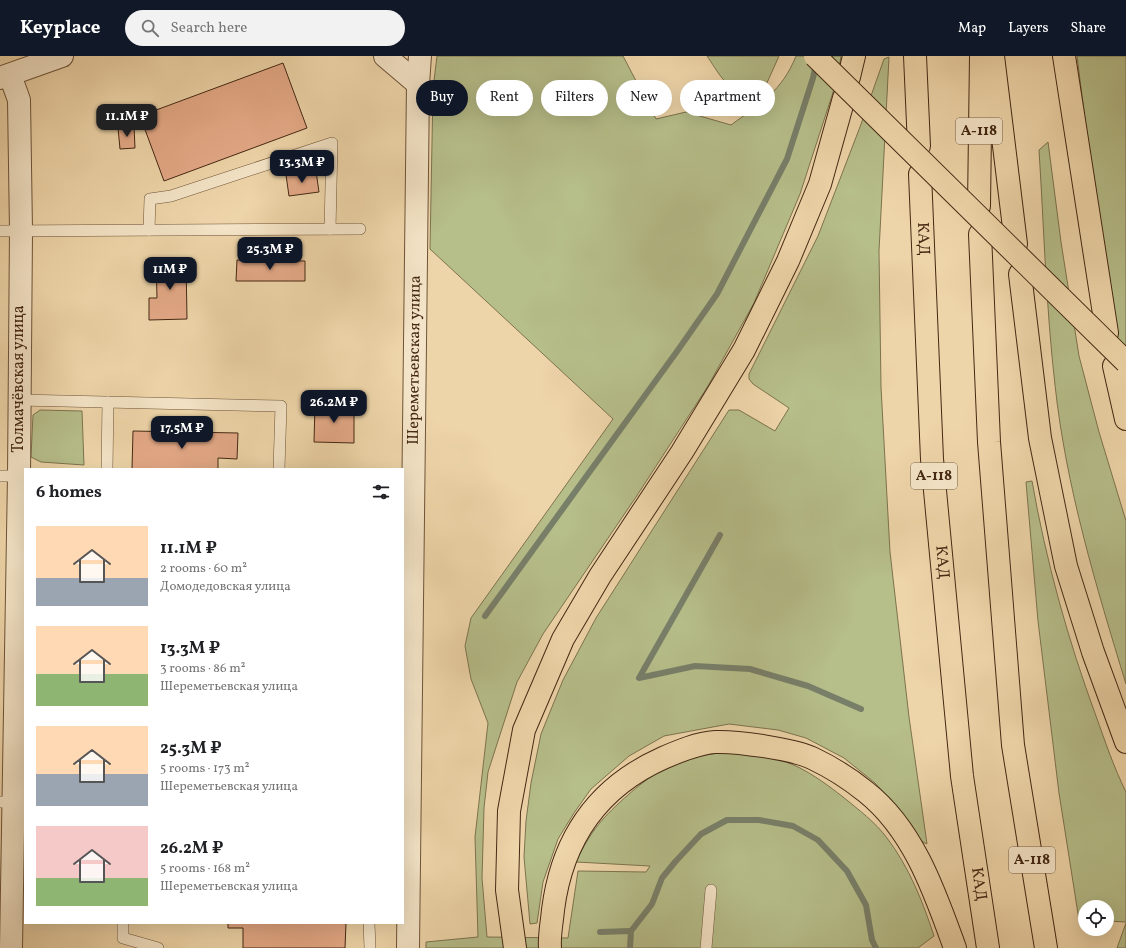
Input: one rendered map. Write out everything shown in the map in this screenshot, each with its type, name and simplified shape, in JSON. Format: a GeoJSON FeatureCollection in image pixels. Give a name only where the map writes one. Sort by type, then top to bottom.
{"type":"FeatureCollection","features":[{"type":"Feature","properties":{"kind":"main road"},"geometry":{"type":"LineString","coordinates":[[815,56],[1120,364],[1126,419]]}},
{"type":"Feature","properties":{"kind":"main road"},"geometry":{"type":"LineString","coordinates":[[849,77],[854,56]]}},
{"type":"Feature","properties":{"kind":"main road"},"geometry":{"type":"LineString","coordinates":[[915,56],[919,146]]}},
{"type":"Feature","properties":{"kind":"main road","name":"А-118"},"geometry":{"type":"LineString","coordinates":[[979,206],[981,56]]}},
{"type":"Feature","properties":{"kind":"main road"},"geometry":{"type":"LineString","coordinates":[[993,56],[1016,244]]}},
{"type":"Feature","properties":{"kind":"main road"},"geometry":{"type":"LineString","coordinates":[[1064,56],[1106,333]]}},
{"type":"Feature","properties":{"kind":"main road"},"geometry":{"type":"LineString","coordinates":[[515,948],[507,890],[509,810],[524,730],[563,639],[600,576],[682,452],[744,350],[788,261],[820,184],[844,98]]}},
{"type":"Feature","properties":{"kind":"main road","name":"КАД"},"geometry":{"type":"LineString","coordinates":[[920,174],[932,459],[962,776],[988,948]]}},
{"type":"Feature","properties":{"kind":"main road","name":"А-118"},"geometry":{"type":"LineString","coordinates":[[980,234],[989,442],[1013,745],[1046,948]]}},
{"type":"Feature","properties":{"kind":"main road"},"geometry":{"type":"LineString","coordinates":[[1020,274],[1040,438],[1066,566],[1096,659],[1126,742]]}},
{"type":"Feature","properties":{"kind":"main road"},"geometry":{"type":"LineString","coordinates":[[550,948],[556,891],[576,833],[598,803],[623,781],[648,765],[681,750],[715,742],[780,749],[812,758],[841,774],[867,792],[892,818],[906,837],[941,908],[955,948]]}},
{"type":"Feature","properties":{"kind":"street"},"geometry":{"type":"LineString","coordinates":[[0,95],[5,76],[62,56]]}},
{"type":"Feature","properties":{"kind":"street"},"geometry":{"type":"LineString","coordinates":[[385,56],[416,82]]}},
{"type":"Feature","properties":{"kind":"street","name":"Шереметьевская улица"},"geometry":{"type":"LineString","coordinates":[[418,80],[420,56]]}},
{"type":"Feature","properties":{"kind":"street","name":"Толмачёвская улица"},"geometry":{"type":"LineString","coordinates":[[5,76],[19,100],[10,231],[19,400],[15,476],[13,802],[10,948]]}},
{"type":"Feature","properties":{"kind":"street","name":"Шереметьевская улица"},"geometry":{"type":"LineString","coordinates":[[408,948],[406,824],[407,717],[417,116]]}},
{"type":"Feature","properties":{"kind":"lane"},"geometry":{"type":"LineString","coordinates":[[149,230],[150,199],[171,196],[332,142],[330,229]]}},
{"type":"Feature","properties":{"kind":"lane"},"geometry":{"type":"LineString","coordinates":[[10,231],[360,229]]}},
{"type":"Feature","properties":{"kind":"lane"},"geometry":{"type":"LineString","coordinates":[[19,400],[281,406],[279,468]]}},
{"type":"Feature","properties":{"kind":"lane"},"geometry":{"type":"LineString","coordinates":[[107,468],[108,402]]}},
{"type":"Feature","properties":{"kind":"lane"},"geometry":{"type":"LineString","coordinates":[[706,948],[711,890]]}},
{"type":"Feature","properties":{"kind":"lane"},"geometry":{"type":"LineString","coordinates":[[123,924],[123,938],[158,948]]}},
{"type":"Feature","properties":{"kind":"lane"},"geometry":{"type":"LineString","coordinates":[[369,924],[370,948]]}},
{"type":"Feature","properties":{"kind":"green space"},"geometry":{"type":"Polygon","coordinates":[[[437,56],[623,56],[636,80],[616,80],[616,116],[654,116],[656,119],[680,113],[680,116],[700,116],[731,125],[743,116],[775,116],[775,89],[784,78],[796,56],[841,56],[837,80],[800,194],[754,303],[708,386],[636,497],[543,634],[517,682],[488,772],[484,808],[482,878],[487,937],[568,938],[578,871],[646,872],[650,866],[576,862],[587,841],[598,825],[620,802],[642,783],[680,760],[701,755],[730,752],[773,758],[798,767],[816,777],[861,811],[877,827],[895,849],[909,873],[930,923],[934,936],[918,948],[426,948],[426,942],[478,937],[475,837],[488,723],[471,679],[465,646],[471,618],[613,419],[430,249],[432,116],[468,116],[468,80],[434,80],[437,56]]]}},
{"type":"Feature","properties":{"kind":"green space"},"geometry":{"type":"Polygon","coordinates":[[[707,56],[779,56],[768,80],[724,80],[707,56]]]}},
{"type":"Feature","properties":{"kind":"green space"},"geometry":{"type":"Polygon","coordinates":[[[1077,56],[1126,56],[1126,388],[1107,294],[1077,56]]]}},
{"type":"Feature","properties":{"kind":"green space"},"geometry":{"type":"Polygon","coordinates":[[[889,57],[879,251],[881,387],[890,552],[909,717],[927,844],[923,842],[909,827],[896,806],[875,783],[844,758],[806,738],[778,730],[729,724],[664,736],[629,756],[591,789],[558,839],[543,882],[537,923],[530,924],[524,857],[526,821],[531,783],[541,734],[563,680],[596,618],[729,410],[739,410],[775,431],[789,408],[753,384],[749,379],[749,374],[818,236],[860,127],[884,59],[889,57]]]}},
{"type":"Feature","properties":{"kind":"green space"},"geometry":{"type":"Polygon","coordinates":[[[1048,142],[1061,242],[1079,356],[1099,432],[1126,521],[1126,684],[1083,536],[1074,499],[1060,423],[1049,326],[1039,150],[1048,142]]]}},
{"type":"Feature","properties":{"kind":"green space"},"geometry":{"type":"Polygon","coordinates":[[[40,410],[82,411],[84,465],[41,462],[31,457],[33,415],[40,410]]]}},
{"type":"Feature","properties":{"kind":"green space"},"geometry":{"type":"Polygon","coordinates":[[[1032,481],[1051,570],[1076,658],[1106,745],[1126,792],[1126,922],[1114,921],[1114,900],[1078,900],[1078,914],[1059,793],[1038,621],[1026,482],[1032,481]]]}},
{"type":"Feature","properties":{"kind":"green space"},"geometry":{"type":"Polygon","coordinates":[[[1126,923],[1126,948],[1117,948],[1126,923]]]}},
{"type":"Feature","properties":{"kind":"building"},"geometry":{"type":"Polygon","coordinates":[[[283,63],[307,128],[164,181],[140,116],[283,63]]]}},
{"type":"Feature","properties":{"kind":"building"},"geometry":{"type":"Polygon","coordinates":[[[134,126],[135,148],[120,149],[118,128],[134,126]]]}},
{"type":"Feature","properties":{"kind":"building"},"geometry":{"type":"Polygon","coordinates":[[[316,171],[319,192],[289,196],[286,175],[316,171]]]}},
{"type":"Feature","properties":{"kind":"building"},"geometry":{"type":"Polygon","coordinates":[[[156,260],[186,260],[187,319],[149,320],[149,298],[157,298],[156,260]]]}},
{"type":"Feature","properties":{"kind":"building"},"geometry":{"type":"Polygon","coordinates":[[[237,260],[305,261],[305,281],[236,281],[237,260]]]}},
{"type":"Feature","properties":{"kind":"building"},"geometry":{"type":"Polygon","coordinates":[[[315,405],[354,406],[354,443],[314,442],[315,405]]]}},
{"type":"Feature","properties":{"kind":"building"},"geometry":{"type":"Polygon","coordinates":[[[133,431],[238,433],[237,459],[218,458],[218,468],[132,468],[133,431]]]}},
{"type":"Feature","properties":{"kind":"building"},"geometry":{"type":"Polygon","coordinates":[[[228,924],[346,924],[345,948],[243,948],[243,928],[228,928],[228,924]]]}},
{"type":"Feature","properties":{"kind":"waterway"},"geometry":{"type":"LineString","coordinates":[[485,616],[717,294],[787,159],[813,78],[816,64]]}},
{"type":"Feature","properties":{"kind":"waterway"},"geometry":{"type":"LineString","coordinates":[[720,535],[639,678],[695,666],[750,669],[808,686],[861,709]]}},
{"type":"Feature","properties":{"kind":"waterway"},"geometry":{"type":"LineString","coordinates":[[630,948],[631,931],[652,904],[662,878],[701,834],[727,820],[759,820],[793,826],[818,840],[847,871],[866,905],[872,940],[876,948]]}},
{"type":"Feature","properties":{"kind":"waterway"},"geometry":{"type":"LineString","coordinates":[[600,932],[631,931]]}}]}
